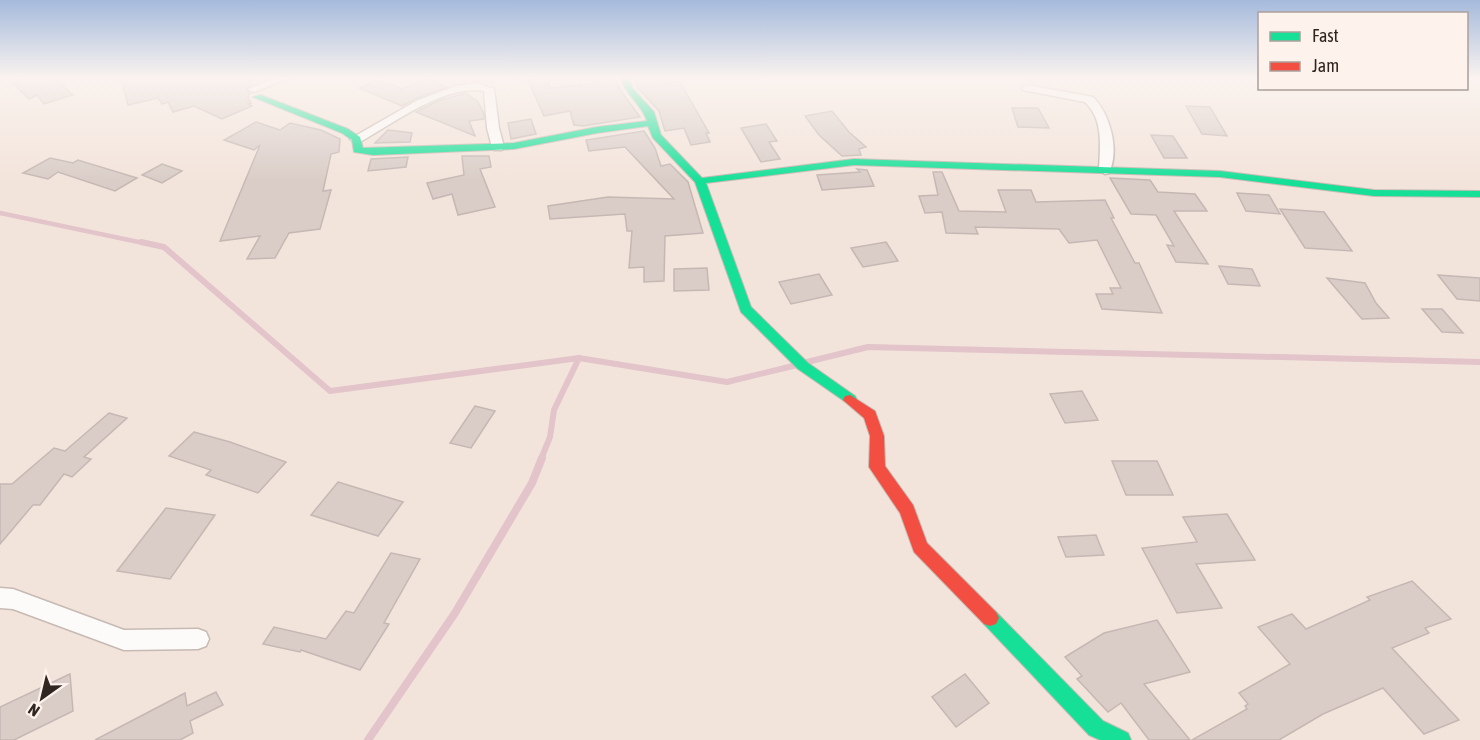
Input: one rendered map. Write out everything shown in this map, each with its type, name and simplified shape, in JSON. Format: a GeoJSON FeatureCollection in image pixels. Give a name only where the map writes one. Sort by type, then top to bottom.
{"type":"FeatureCollection","features":[{"type":"Feature","properties":{"kind":"street"},"geometry":{"type":"LineString","coordinates":[[302,113],[345,131],[356,139],[358,150],[373,152],[420,148],[452,147],[462,150],[498,147],[652,123]]}},
{"type":"Feature","properties":{"kind":"street"},"geometry":{"type":"LineString","coordinates":[[356,139],[404,113]]}},
{"type":"Feature","properties":{"kind":"street"},"geometry":{"type":"LineString","coordinates":[[491,113],[498,147]]}},
{"type":"Feature","properties":{"kind":"street"},"geometry":{"type":"LineString","coordinates":[[649,113],[656,136],[700,181],[745,309],[803,366],[870,415],[878,436],[877,467],[907,510],[920,547],[1096,728],[1121,740]]}},
{"type":"Feature","properties":{"kind":"street"},"geometry":{"type":"LineString","coordinates":[[1099,113],[1107,129],[1105,170]]}},
{"type":"Feature","properties":{"kind":"street"},"geometry":{"type":"LineString","coordinates":[[700,181],[854,162],[1220,174],[1374,193],[1480,194]]}},
{"type":"Feature","properties":{"kind":"street"},"geometry":{"type":"LineString","coordinates":[[0,598],[13,599],[124,640],[198,639]]}},
{"type":"Feature","properties":{"kind":"building"},"geometry":{"type":"Polygon","coordinates":[[[208,113],[237,113],[222,119],[208,113]]]}},
{"type":"Feature","properties":{"kind":"building"},"geometry":{"type":"Polygon","coordinates":[[[417,113],[483,113],[484,119],[469,121],[475,136],[417,113]]]}},
{"type":"Feature","properties":{"kind":"building"},"geometry":{"type":"Polygon","coordinates":[[[542,113],[562,113],[544,116],[542,113]]]}},
{"type":"Feature","properties":{"kind":"building"},"geometry":{"type":"Polygon","coordinates":[[[570,113],[637,113],[640,117],[583,126],[574,125],[570,113]]]}},
{"type":"Feature","properties":{"kind":"building"},"geometry":{"type":"Polygon","coordinates":[[[659,113],[697,113],[709,133],[706,133],[710,142],[691,145],[684,128],[665,131],[659,113]]]}},
{"type":"Feature","properties":{"kind":"building"},"geometry":{"type":"Polygon","coordinates":[[[833,113],[849,132],[866,147],[859,149],[861,155],[842,156],[819,135],[805,116],[833,113]]]}},
{"type":"Feature","properties":{"kind":"building"},"geometry":{"type":"Polygon","coordinates":[[[1013,113],[1040,113],[1049,128],[1018,127],[1013,113]]]}},
{"type":"Feature","properties":{"kind":"building"},"geometry":{"type":"Polygon","coordinates":[[[1190,113],[1213,113],[1227,136],[1202,134],[1190,113]]]}},
{"type":"Feature","properties":{"kind":"building"},"geometry":{"type":"Polygon","coordinates":[[[531,119],[536,134],[511,139],[508,123],[531,119]]]}},
{"type":"Feature","properties":{"kind":"building"},"geometry":{"type":"Polygon","coordinates":[[[256,122],[280,130],[290,123],[321,130],[340,139],[339,152],[331,154],[323,191],[331,190],[320,229],[289,233],[275,258],[247,259],[260,236],[220,241],[260,145],[254,150],[224,140],[256,122]]]}},
{"type":"Feature","properties":{"kind":"building"},"geometry":{"type":"Polygon","coordinates":[[[766,124],[777,141],[769,142],[780,159],[761,162],[741,128],[766,124]]]}},
{"type":"Feature","properties":{"kind":"building"},"geometry":{"type":"Polygon","coordinates":[[[388,130],[412,133],[410,142],[375,143],[388,130]]]}},
{"type":"Feature","properties":{"kind":"building"},"geometry":{"type":"Polygon","coordinates":[[[644,131],[655,148],[661,166],[670,164],[688,182],[703,233],[665,236],[664,281],[644,282],[644,267],[629,268],[632,231],[627,231],[625,214],[550,219],[548,206],[608,197],[674,199],[625,147],[589,151],[586,140],[644,131]]]}},
{"type":"Feature","properties":{"kind":"building"},"geometry":{"type":"Polygon","coordinates":[[[1151,135],[1173,136],[1187,158],[1164,158],[1151,135]]]}},
{"type":"Feature","properties":{"kind":"building"},"geometry":{"type":"Polygon","coordinates":[[[462,156],[489,156],[491,167],[480,169],[495,207],[458,215],[452,194],[433,199],[427,183],[464,175],[462,156]]]}},
{"type":"Feature","properties":{"kind":"building"},"geometry":{"type":"Polygon","coordinates":[[[408,157],[406,167],[368,171],[371,159],[408,157]]]}},
{"type":"Feature","properties":{"kind":"building"},"geometry":{"type":"Polygon","coordinates":[[[50,158],[73,163],[78,160],[137,178],[115,191],[58,172],[48,179],[23,173],[50,158]]]}},
{"type":"Feature","properties":{"kind":"building"},"geometry":{"type":"Polygon","coordinates":[[[162,164],[182,171],[162,183],[142,175],[162,164]]]}},
{"type":"Feature","properties":{"kind":"building"},"geometry":{"type":"Polygon","coordinates":[[[857,169],[867,170],[874,186],[822,190],[817,175],[860,172],[857,169]]]}},
{"type":"Feature","properties":{"kind":"building"},"geometry":{"type":"Polygon","coordinates":[[[933,172],[942,172],[959,211],[1006,212],[998,190],[1031,190],[1036,202],[1105,200],[1114,218],[1111,218],[1135,263],[1139,263],[1162,313],[1102,309],[1096,294],[1113,294],[1110,288],[1121,288],[1097,240],[1069,243],[1059,229],[975,227],[978,234],[946,233],[942,212],[925,213],[919,196],[938,195],[933,172]]]}},
{"type":"Feature","properties":{"kind":"building"},"geometry":{"type":"Polygon","coordinates":[[[1110,178],[1150,180],[1158,192],[1195,194],[1207,211],[1174,211],[1208,264],[1176,262],[1167,245],[1174,246],[1156,215],[1131,214],[1110,178]]]}},
{"type":"Feature","properties":{"kind":"building"},"geometry":{"type":"Polygon","coordinates":[[[1237,193],[1269,195],[1280,214],[1246,211],[1237,193]]]}},
{"type":"Feature","properties":{"kind":"building"},"geometry":{"type":"Polygon","coordinates":[[[1280,209],[1324,212],[1352,251],[1305,248],[1280,209]]]}},
{"type":"Feature","properties":{"kind":"building"},"geometry":{"type":"Polygon","coordinates":[[[886,242],[898,261],[863,267],[851,248],[886,242]]]}},
{"type":"Feature","properties":{"kind":"building"},"geometry":{"type":"Polygon","coordinates":[[[1219,266],[1252,269],[1260,286],[1228,284],[1219,266]]]}},
{"type":"Feature","properties":{"kind":"building"},"geometry":{"type":"Polygon","coordinates":[[[707,268],[709,290],[674,291],[674,269],[707,268]]]}},
{"type":"Feature","properties":{"kind":"building"},"geometry":{"type":"Polygon","coordinates":[[[819,274],[832,295],[791,304],[779,282],[819,274]]]}},
{"type":"Feature","properties":{"kind":"building"},"geometry":{"type":"Polygon","coordinates":[[[1438,275],[1480,278],[1480,301],[1457,299],[1438,275]]]}},
{"type":"Feature","properties":{"kind":"building"},"geometry":{"type":"Polygon","coordinates":[[[1327,278],[1365,283],[1376,303],[1389,318],[1362,319],[1327,278]]]}},
{"type":"Feature","properties":{"kind":"building"},"geometry":{"type":"Polygon","coordinates":[[[1422,309],[1442,309],[1463,333],[1442,332],[1422,309]]]}},
{"type":"Feature","properties":{"kind":"building"},"geometry":{"type":"Polygon","coordinates":[[[1082,391],[1098,420],[1065,423],[1050,394],[1082,391]]]}},
{"type":"Feature","properties":{"kind":"building"},"geometry":{"type":"Polygon","coordinates":[[[475,406],[495,411],[471,448],[450,443],[475,406]]]}},
{"type":"Feature","properties":{"kind":"building"},"geometry":{"type":"Polygon","coordinates":[[[109,413],[127,418],[84,457],[91,459],[72,477],[64,474],[40,505],[33,505],[0,544],[0,484],[12,484],[54,448],[65,451],[109,413]]]}},
{"type":"Feature","properties":{"kind":"building"},"geometry":{"type":"Polygon","coordinates":[[[194,432],[286,462],[258,493],[206,475],[211,470],[169,456],[194,432]]]}},
{"type":"Feature","properties":{"kind":"building"},"geometry":{"type":"Polygon","coordinates":[[[1112,461],[1157,461],[1173,495],[1126,495],[1112,461]]]}},
{"type":"Feature","properties":{"kind":"building"},"geometry":{"type":"Polygon","coordinates":[[[338,482],[403,502],[378,536],[311,515],[338,482]]]}},
{"type":"Feature","properties":{"kind":"building"},"geometry":{"type":"Polygon","coordinates":[[[166,508],[215,515],[170,579],[117,571],[166,508]]]}},
{"type":"Feature","properties":{"kind":"building"},"geometry":{"type":"Polygon","coordinates":[[[1227,514],[1255,560],[1196,564],[1222,608],[1177,613],[1142,548],[1197,542],[1183,517],[1227,514]]]}},
{"type":"Feature","properties":{"kind":"building"},"geometry":{"type":"Polygon","coordinates":[[[1096,535],[1104,555],[1066,557],[1058,537],[1096,535]]]}},
{"type":"Feature","properties":{"kind":"building"},"geometry":{"type":"Polygon","coordinates":[[[391,553],[420,559],[384,623],[389,624],[360,670],[301,650],[300,652],[263,644],[274,627],[326,639],[346,611],[354,613],[391,553]]]}},
{"type":"Feature","properties":{"kind":"building"},"geometry":{"type":"Polygon","coordinates":[[[1412,581],[1451,619],[1425,628],[1429,633],[1392,648],[1459,720],[1424,734],[1383,688],[1323,714],[1279,740],[1192,740],[1247,709],[1245,706],[1248,704],[1239,693],[1290,664],[1258,627],[1292,614],[1306,629],[1370,600],[1367,597],[1412,581]]]}},
{"type":"Feature","properties":{"kind":"building"},"geometry":{"type":"Polygon","coordinates":[[[1157,620],[1190,672],[1144,684],[1190,740],[1149,740],[1121,703],[1108,712],[1077,679],[1082,676],[1065,657],[1104,633],[1157,620]]]}},
{"type":"Feature","properties":{"kind":"building"},"geometry":{"type":"Polygon","coordinates":[[[70,674],[73,711],[14,740],[0,740],[0,707],[70,674]]]}},
{"type":"Feature","properties":{"kind":"building"},"geometry":{"type":"Polygon","coordinates":[[[965,674],[989,703],[956,727],[932,697],[965,674]]]}},
{"type":"Feature","properties":{"kind":"building"},"geometry":{"type":"Polygon","coordinates":[[[216,692],[223,705],[190,721],[193,733],[180,740],[95,740],[185,693],[187,706],[216,692]]]}},
{"type":"Feature","properties":{"kind":"waterway"},"geometry":{"type":"LineString","coordinates":[[0,213],[148,244]]}},
{"type":"Feature","properties":{"kind":"waterway"},"geometry":{"type":"LineString","coordinates":[[141,242],[164,247],[330,391],[579,358]]}},
{"type":"Feature","properties":{"kind":"waterway"},"geometry":{"type":"LineString","coordinates":[[807,362],[868,347],[1480,362]]}},
{"type":"Feature","properties":{"kind":"waterway"},"geometry":{"type":"LineString","coordinates":[[541,459],[550,437],[554,410],[579,358]]}},
{"type":"Feature","properties":{"kind":"waterway"},"geometry":{"type":"LineString","coordinates":[[579,358],[727,382],[797,365]]}},
{"type":"Feature","properties":{"kind":"waterway"},"geometry":{"type":"LineString","coordinates":[[368,740],[455,613],[532,483],[542,458]]}},
{"type":"Feature","properties":{"kind":"traffic: fast"},"geometry":{"type":"LineString","coordinates":[[298,113],[345,131],[357,139],[358,150],[373,152],[514,146],[597,130],[652,123]]}},
{"type":"Feature","properties":{"kind":"traffic: fast"},"geometry":{"type":"LineString","coordinates":[[649,113],[656,136],[700,181],[745,309],[803,366],[850,400]]}},
{"type":"Feature","properties":{"kind":"traffic: fast"},"geometry":{"type":"LineString","coordinates":[[700,181],[854,162],[1220,174],[1374,193],[1480,194]]}},
{"type":"Feature","properties":{"kind":"traffic: fast"},"geometry":{"type":"LineString","coordinates":[[990,618],[1096,728],[1121,740]]}},
{"type":"Feature","properties":{"kind":"traffic: jam"},"geometry":{"type":"LineString","coordinates":[[850,400],[870,415],[877,436],[877,467],[907,510],[920,547],[990,618]]}}]}
